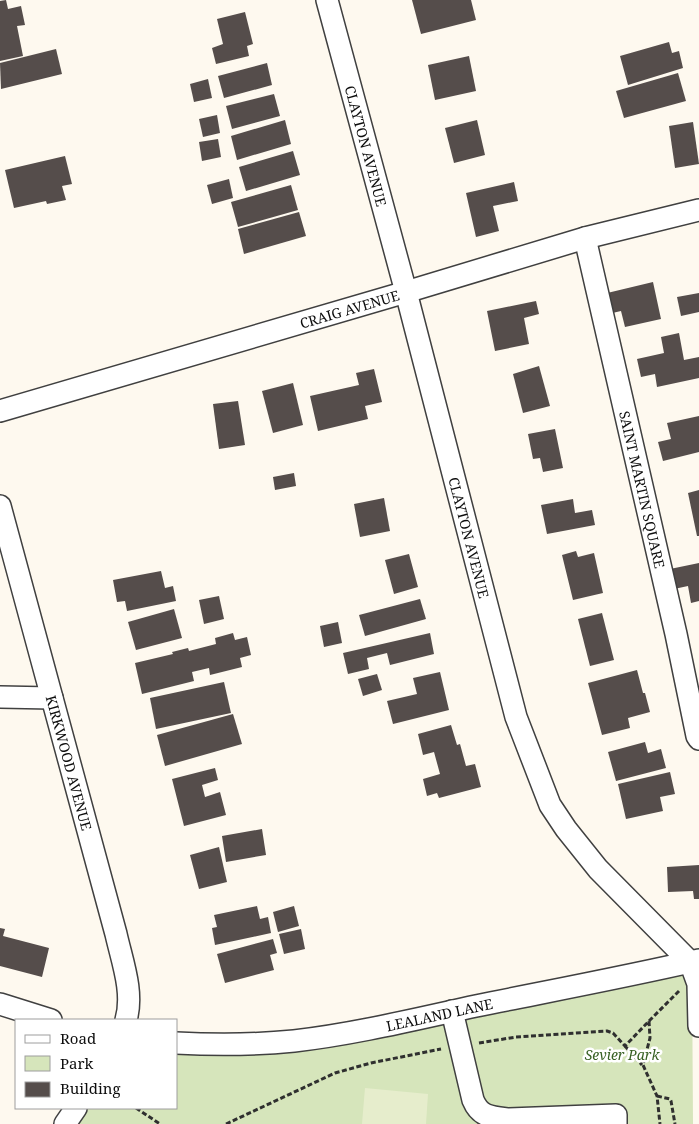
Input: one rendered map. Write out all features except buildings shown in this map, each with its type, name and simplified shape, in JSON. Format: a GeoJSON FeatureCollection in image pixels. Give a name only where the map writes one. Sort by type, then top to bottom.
{"type":"FeatureCollection","features":[{"type":"Feature","properties":{"kind":"street","name":"CLAYTON AVENUE"},"geometry":{"type":"LineString","coordinates":[[327,0],[406,292],[516,717],[550,805],[566,829],[598,869],[695,966]]}},
{"type":"Feature","properties":{"kind":"street","name":"CRAIG AVENUE"},"geometry":{"type":"LineString","coordinates":[[0,411],[586,238],[699,210]]}},
{"type":"Feature","properties":{"kind":"street","name":"SAINT MARTIN SQUARE"},"geometry":{"type":"LineString","coordinates":[[586,238],[699,739]]}},
{"type":"Feature","properties":{"kind":"street","name":"KIRKWOOD AVENUE"},"geometry":{"type":"LineString","coordinates":[[0,506],[116,934],[127,985],[129,1009],[126,1019]]}},
{"type":"Feature","properties":{"kind":"street"},"geometry":{"type":"LineString","coordinates":[[0,697],[52,698]]}},
{"type":"Feature","properties":{"kind":"street","name":"LEALAND LANE"},"geometry":{"type":"LineString","coordinates":[[178,1043],[236,1045],[294,1041],[695,966]]}},
{"type":"Feature","properties":{"kind":"street"},"geometry":{"type":"LineString","coordinates":[[695,966],[698,984],[699,1026]]}},
{"type":"Feature","properties":{"kind":"street"},"geometry":{"type":"LineString","coordinates":[[0,1004],[49,1019]]}},
{"type":"Feature","properties":{"kind":"street"},"geometry":{"type":"LineString","coordinates":[[452,1011],[475,1106],[485,1115],[509,1122],[560,1121],[616,1115],[616,1124]]}},
{"type":"Feature","properties":{"kind":"street"},"geometry":{"type":"LineString","coordinates":[[65,1124],[75,1109]]}},
{"type":"Feature","properties":{"kind":"path"},"geometry":{"type":"LineString","coordinates":[[649,1021],[695,966]]}},
{"type":"Feature","properties":{"kind":"path"},"geometry":{"type":"LineString","coordinates":[[626,1046],[643,1065]]}},
{"type":"Feature","properties":{"kind":"path"},"geometry":{"type":"LineString","coordinates":[[657,1096],[672,1100],[675,1124]]}},
{"type":"Feature","properties":{"kind":"path"},"geometry":{"type":"LineString","coordinates":[[137,1109],[159,1124]]}},
{"type":"Feature","properties":{"kind":"green space","name":"Sevier Park"},"geometry":{"type":"Polygon","coordinates":[[[692,967],[693,1124],[76,1124],[87,1109],[178,1109],[178,1051],[692,967]]]}},
{"type":"Feature","properties":{"kind":"green space"},"geometry":{"type":"Polygon","coordinates":[[[365,1088],[428,1094],[426,1124],[362,1124],[365,1088]]]}}]}
